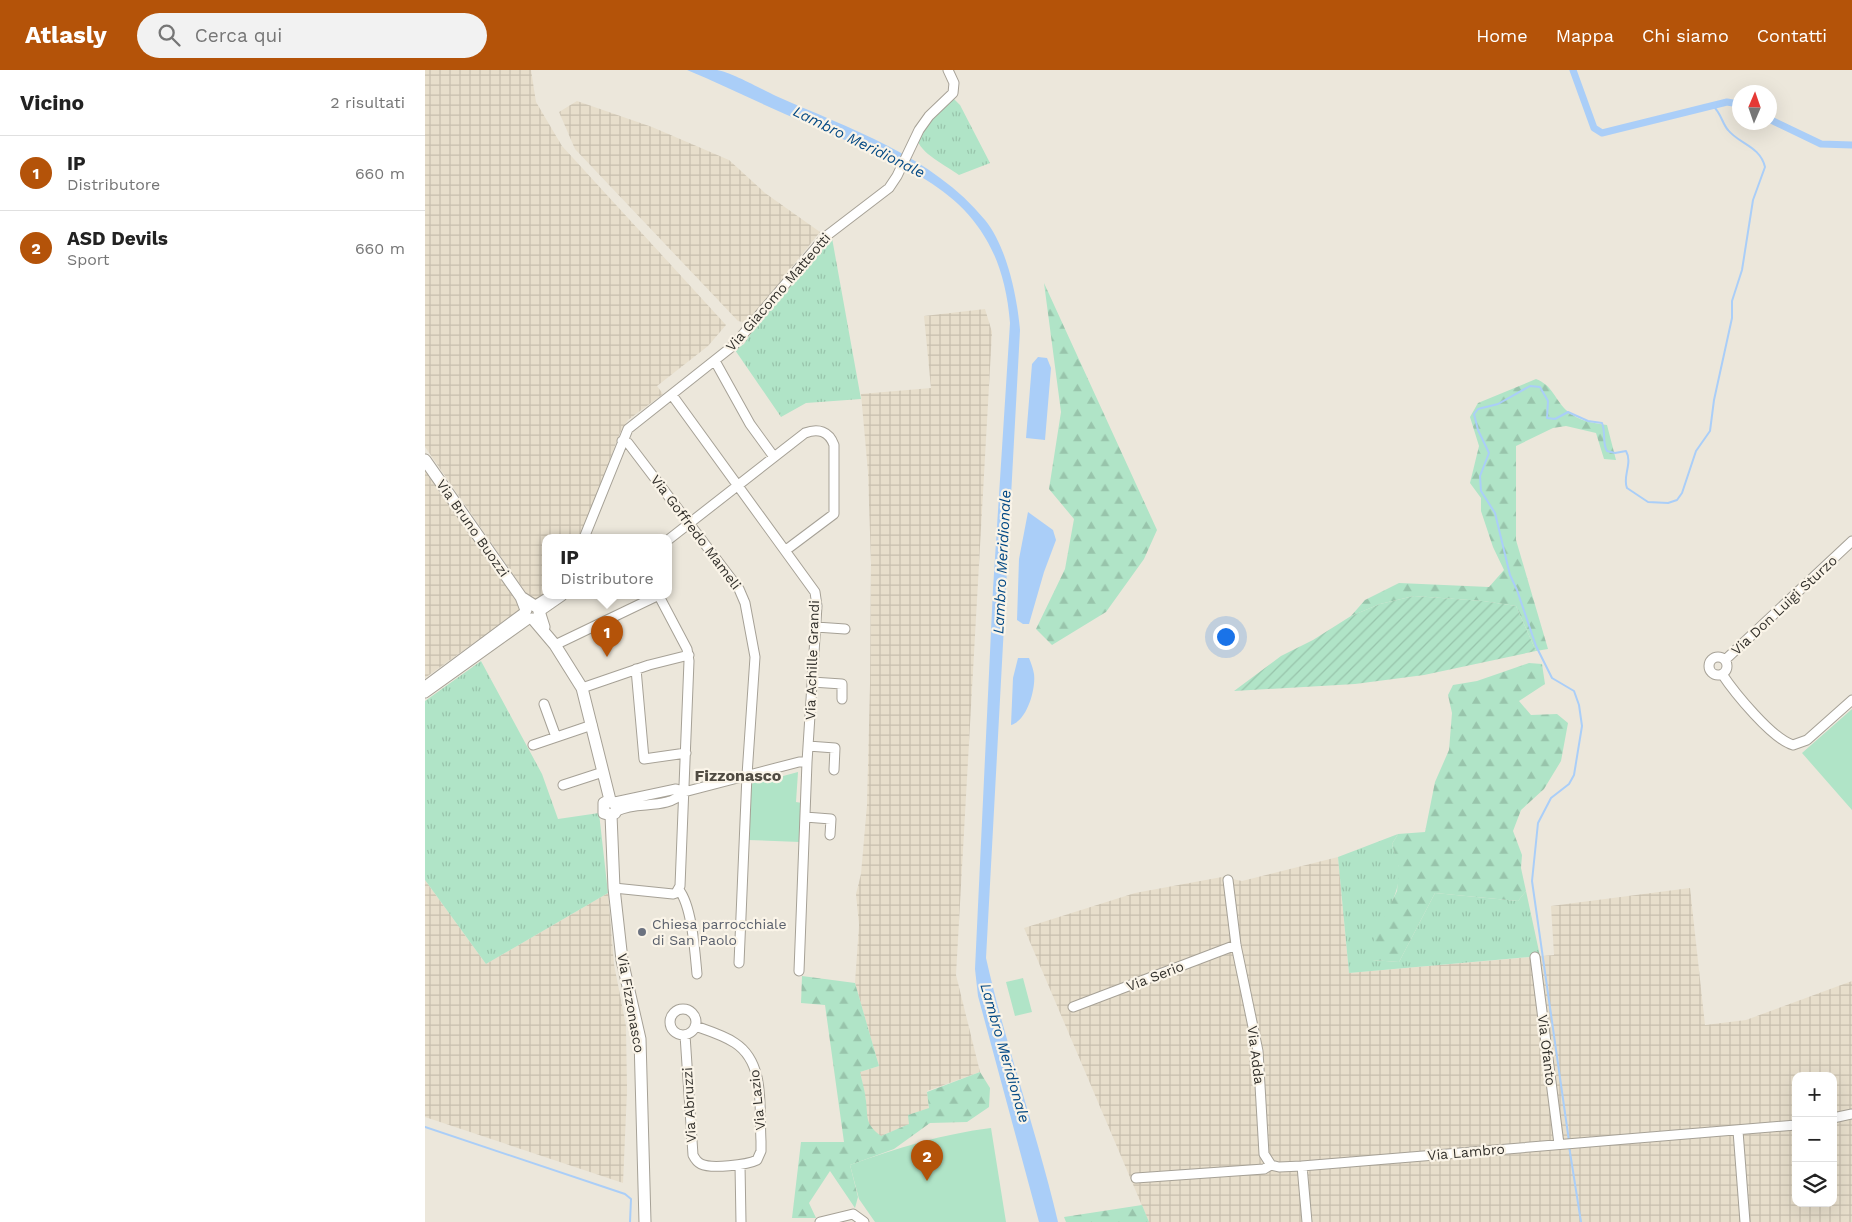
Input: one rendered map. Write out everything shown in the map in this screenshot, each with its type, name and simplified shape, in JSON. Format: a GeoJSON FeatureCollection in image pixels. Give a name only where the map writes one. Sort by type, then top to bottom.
{"type":"FeatureCollection","features":[{"type":"Feature","properties":{"kind":"main road","name":"Via Bruno Buozzi"},"geometry":{"type":"LineString","coordinates":[[425,460],[532,612]]}},
{"type":"Feature","properties":{"kind":"main road","name":"Via Fizzonasco"},"geometry":{"type":"LineString","coordinates":[[532,612],[582,688],[613,807],[614,888],[622,960],[640,1039],[645,1222]]}},
{"type":"Feature","properties":{"kind":"street","name":"Via Giacomo Matteotti"},"geometry":{"type":"LineString","coordinates":[[586,534],[622,440],[634,424],[743,336],[825,237],[889,188],[929,116],[953,93],[954,83],[948,70]]}},
{"type":"Feature","properties":{"kind":"street"},"geometry":{"type":"LineString","coordinates":[[715,360],[750,424],[774,457]]}},
{"type":"Feature","properties":{"kind":"street","name":"Via Achille Grandi"},"geometry":{"type":"LineString","coordinates":[[672,395],[815,592],[817,606],[807,762],[799,971]]}},
{"type":"Feature","properties":{"kind":"street"},"geometry":{"type":"LineString","coordinates":[[672,537],[774,457],[811,431],[823,431],[829,435],[834,445],[834,514],[786,550]]}},
{"type":"Feature","properties":{"kind":"street","name":"Via Goffredo Mameli"},"geometry":{"type":"LineString","coordinates":[[622,440],[628,443],[690,523],[739,589],[745,603],[755,657],[747,775],[739,963]]}},
{"type":"Feature","properties":{"kind":"street","name":"Via Don Luigi Sturzo"},"geometry":{"type":"LineString","coordinates":[[1725,660],[1852,541]]}},
{"type":"Feature","properties":{"kind":"street"},"geometry":{"type":"LineString","coordinates":[[425,693],[547,599]]}},
{"type":"Feature","properties":{"kind":"street"},"geometry":{"type":"LineString","coordinates":[[532,612],[556,599]]}},
{"type":"Feature","properties":{"kind":"street"},"geometry":{"type":"LineString","coordinates":[[555,645],[652,599]]}},
{"type":"Feature","properties":{"kind":"street"},"geometry":{"type":"LineString","coordinates":[[660,599],[689,655],[679,890],[684,897],[697,974]]}},
{"type":"Feature","properties":{"kind":"street"},"geometry":{"type":"LineString","coordinates":[[816,627],[845,629]]}},
{"type":"Feature","properties":{"kind":"street"},"geometry":{"type":"LineString","coordinates":[[582,688],[636,669],[689,655]]}},
{"type":"Feature","properties":{"kind":"street"},"geometry":{"type":"LineString","coordinates":[[425,686],[473,656]]}},
{"type":"Feature","properties":{"kind":"street"},"geometry":{"type":"LineString","coordinates":[[1721,674],[1727,668],[1725,660],[1719,657],[1711,662],[1710,668],[1713,672],[1721,674],[1777,737],[1793,745],[1807,740],[1852,700]]}},
{"type":"Feature","properties":{"kind":"street"},"geometry":{"type":"LineString","coordinates":[[636,669],[644,759],[685,753]]}},
{"type":"Feature","properties":{"kind":"street"},"geometry":{"type":"LineString","coordinates":[[812,682],[842,684],[842,699]]}},
{"type":"Feature","properties":{"kind":"street"},"geometry":{"type":"LineString","coordinates":[[544,704],[556,737]]}},
{"type":"Feature","properties":{"kind":"street"},"geometry":{"type":"LineString","coordinates":[[533,745],[592,725]]}},
{"type":"Feature","properties":{"kind":"street"},"geometry":{"type":"LineString","coordinates":[[808,746],[835,748],[834,770]]}},
{"type":"Feature","properties":{"kind":"street"},"geometry":{"type":"LineString","coordinates":[[613,807],[633,804],[647,806],[677,799],[684,792],[799,762],[807,762]]}},
{"type":"Feature","properties":{"kind":"street"},"geometry":{"type":"LineString","coordinates":[[563,785],[603,772]]}},
{"type":"Feature","properties":{"kind":"street"},"geometry":{"type":"LineString","coordinates":[[805,817],[831,819],[830,836]]}},
{"type":"Feature","properties":{"kind":"street","name":"Via Adda"},"geometry":{"type":"LineString","coordinates":[[1228,880],[1236,945],[1258,1051],[1265,1158],[1271,1166]]}},
{"type":"Feature","properties":{"kind":"street"},"geometry":{"type":"LineString","coordinates":[[614,888],[673,894],[679,890]]}},
{"type":"Feature","properties":{"kind":"street","name":"Via Serio"},"geometry":{"type":"LineString","coordinates":[[1073,1007],[1236,945]]}},
{"type":"Feature","properties":{"kind":"street","name":"Via Ofanto"},"geometry":{"type":"LineString","coordinates":[[1535,957],[1561,1144]]}},
{"type":"Feature","properties":{"kind":"street"},"geometry":{"type":"LineString","coordinates":[[676,1011],[691,1012],[694,1016],[695,1026],[693,1030],[685,1035],[679,1035],[672,1029],[670,1019],[676,1011]]}},
{"type":"Feature","properties":{"kind":"street","name":"Via Lazio"},"geometry":{"type":"LineString","coordinates":[[695,1026],[736,1043],[745,1051],[755,1067],[761,1151],[757,1160],[740,1165]]}},
{"type":"Feature","properties":{"kind":"street","name":"Via Abruzzi"},"geometry":{"type":"LineString","coordinates":[[685,1035],[693,1155],[700,1163],[705,1165],[740,1165]]}},
{"type":"Feature","properties":{"kind":"street"},"geometry":{"type":"LineString","coordinates":[[1837,1117],[1851,1114],[1852,1125]]}},
{"type":"Feature","properties":{"kind":"street","name":"Via Lambro"},"geometry":{"type":"LineString","coordinates":[[1136,1178],[1792,1125]]}},
{"type":"Feature","properties":{"kind":"street"},"geometry":{"type":"LineString","coordinates":[[1738,1131],[1745,1222]]}},
{"type":"Feature","properties":{"kind":"street"},"geometry":{"type":"LineString","coordinates":[[740,1165],[741,1222]]}},
{"type":"Feature","properties":{"kind":"street"},"geometry":{"type":"LineString","coordinates":[[1302,1166],[1307,1222]]}},
{"type":"Feature","properties":{"kind":"street"},"geometry":{"type":"LineString","coordinates":[[820,1222],[853,1214],[864,1222]]}},
{"type":"Feature","properties":{"kind":"shaded area"},"geometry":{"type":"Polygon","coordinates":[[[425,70],[531,70],[536,102],[562,146],[726,325],[708,346],[657,386],[663,394],[628,420],[620,433],[582,534],[542,534],[542,597],[538,600],[531,600],[425,447],[425,70]]]}},
{"type":"Feature","properties":{"kind":"shaded area"},"geometry":{"type":"Polygon","coordinates":[[[577,101],[652,127],[729,160],[765,193],[820,232],[747,323],[738,321],[575,149],[559,112],[577,101]]]}},
{"type":"Feature","properties":{"kind":"shaded area"},"geometry":{"type":"Polygon","coordinates":[[[985,309],[992,332],[956,975],[980,1072],[927,1091],[929,1109],[908,1115],[910,1124],[881,1136],[873,1131],[866,1119],[866,1100],[860,1072],[879,1066],[855,983],[859,925],[856,894],[861,874],[867,805],[870,684],[871,563],[868,472],[861,394],[931,388],[924,316],[985,309]]]}},
{"type":"Feature","properties":{"kind":"shaded area"},"geometry":{"type":"Polygon","coordinates":[[[425,468],[521,605],[521,609],[425,678],[425,468]]]}},
{"type":"Feature","properties":{"kind":"shaded area"},"geometry":{"type":"Polygon","coordinates":[[[1338,857],[1349,973],[1554,955],[1551,906],[1690,888],[1705,1025],[1746,1020],[1852,981],[1852,1222],[1149,1222],[1024,928],[1135,893],[1222,877],[1242,881],[1338,857]]]}},
{"type":"Feature","properties":{"kind":"shaded area"},"geometry":{"type":"Polygon","coordinates":[[[425,880],[486,964],[608,893],[614,964],[626,1026],[627,1091],[623,1183],[425,1117],[425,880]]]}},
{"type":"Feature","properties":{"kind":"green space"},"geometry":{"type":"Polygon","coordinates":[[[954,99],[960,105],[990,163],[959,175],[928,154],[919,144],[917,138],[937,110],[948,101],[954,99]]]}},
{"type":"Feature","properties":{"kind":"green space"},"geometry":{"type":"Polygon","coordinates":[[[832,238],[861,399],[806,403],[781,417],[735,350],[744,344],[755,327],[824,243],[832,238]]]}},
{"type":"Feature","properties":{"kind":"green space"},"geometry":{"type":"Polygon","coordinates":[[[1044,283],[1157,530],[1144,559],[1106,612],[1052,645],[1036,629],[1065,569],[1074,519],[1049,489],[1061,412],[1044,283]]]}},
{"type":"Feature","properties":{"kind":"green space"},"geometry":{"type":"Polygon","coordinates":[[[1536,379],[1546,385],[1562,406],[1575,417],[1607,425],[1616,460],[1604,459],[1596,433],[1566,426],[1553,428],[1516,446],[1516,540],[1548,649],[1536,651],[1516,606],[1483,601],[1414,596],[1380,604],[1351,616],[1365,600],[1399,583],[1489,587],[1504,570],[1493,547],[1481,511],[1481,498],[1470,483],[1479,446],[1470,417],[1478,403],[1536,379]]]}},
{"type":"Feature","properties":{"kind":"green space"},"geometry":{"type":"Polygon","coordinates":[[[1414,596],[1483,601],[1516,606],[1536,651],[1424,675],[1355,684],[1234,691],[1281,656],[1313,640],[1351,616],[1380,604],[1414,596]]]}},
{"type":"Feature","properties":{"kind":"green space"},"geometry":{"type":"Polygon","coordinates":[[[481,661],[542,774],[558,819],[599,813],[608,893],[486,964],[425,880],[425,701],[481,661]]]}},
{"type":"Feature","properties":{"kind":"green space"},"geometry":{"type":"Polygon","coordinates":[[[1529,663],[1542,664],[1545,684],[1519,701],[1531,715],[1557,714],[1568,723],[1561,761],[1544,789],[1521,810],[1513,831],[1522,855],[1521,868],[1526,891],[1518,901],[1435,893],[1399,962],[1371,960],[1374,939],[1397,891],[1399,868],[1392,844],[1398,834],[1425,832],[1435,782],[1449,750],[1452,713],[1448,695],[1453,685],[1477,681],[1529,663]]]}},
{"type":"Feature","properties":{"kind":"green space"},"geometry":{"type":"Polygon","coordinates":[[[1852,709],[1852,810],[1802,753],[1852,709]]]}},
{"type":"Feature","properties":{"kind":"green space"},"geometry":{"type":"Polygon","coordinates":[[[798,772],[796,802],[802,803],[800,842],[748,840],[751,781],[769,773],[772,779],[798,772]]]}},
{"type":"Feature","properties":{"kind":"green space"},"geometry":{"type":"Polygon","coordinates":[[[1398,834],[1392,844],[1399,867],[1397,889],[1378,936],[1372,960],[1399,962],[1435,893],[1518,901],[1526,891],[1540,956],[1349,973],[1338,857],[1398,834]]]}},
{"type":"Feature","properties":{"kind":"green space"},"geometry":{"type":"Polygon","coordinates":[[[802,976],[855,983],[879,1066],[860,1072],[867,1116],[872,1128],[881,1136],[909,1124],[908,1115],[929,1108],[927,1092],[980,1072],[990,1088],[989,1107],[967,1122],[930,1123],[894,1149],[850,1165],[858,1197],[855,1208],[830,1171],[809,1203],[816,1218],[792,1218],[801,1142],[844,1142],[825,1005],[801,1003],[802,976]]]}},
{"type":"Feature","properties":{"kind":"green space"},"geometry":{"type":"Polygon","coordinates":[[[1023,978],[1032,1012],[1015,1016],[1006,982],[1023,978]]]}},
{"type":"Feature","properties":{"kind":"green space"},"geometry":{"type":"Polygon","coordinates":[[[991,1128],[1006,1222],[875,1222],[859,1199],[850,1165],[920,1142],[991,1128]]]}},
{"type":"Feature","properties":{"kind":"green space"},"geometry":{"type":"Polygon","coordinates":[[[1142,1205],[1149,1222],[1066,1222],[1064,1217],[1142,1205]]]}},
{"type":"Feature","properties":{"kind":"water","name":"Lambro Meridionale"},"geometry":{"type":"Polygon","coordinates":[[[687,70],[717,70],[730,74],[860,132],[915,161],[941,178],[985,220],[993,231],[1010,272],[1020,330],[986,958],[1058,1222],[1039,1222],[978,996],[975,969],[993,589],[1010,323],[1003,279],[989,244],[969,215],[944,192],[915,173],[882,156],[687,70]]]}},
{"type":"Feature","properties":{"kind":"water"},"geometry":{"type":"Polygon","coordinates":[[[1038,357],[1047,358],[1051,368],[1045,440],[1026,438],[1032,364],[1038,357]]]}},
{"type":"Feature","properties":{"kind":"water"},"geometry":{"type":"Polygon","coordinates":[[[1028,512],[1053,530],[1056,540],[1044,572],[1029,624],[1023,624],[1017,620],[1019,559],[1028,512]]]}},
{"type":"Feature","properties":{"kind":"water"},"geometry":{"type":"Polygon","coordinates":[[[1018,658],[1029,658],[1033,668],[1034,680],[1032,696],[1026,711],[1017,722],[1011,725],[1013,678],[1018,658]]]}},
{"type":"Feature","properties":{"kind":"waterway"},"geometry":{"type":"LineString","coordinates":[[1573,70],[1594,128],[1602,133],[1727,102],[1732,103]]}},
{"type":"Feature","properties":{"kind":"waterway"},"geometry":{"type":"LineString","coordinates":[[1569,1141],[1532,881],[1538,823],[1551,798],[1569,784],[1574,775],[1582,726],[1579,705],[1574,691],[1552,678],[1536,646],[1510,575],[1495,513],[1481,491],[1480,476],[1489,453],[1478,430],[1474,414],[1478,409],[1498,404],[1530,386],[1540,387],[1548,401],[1547,418],[1555,419],[1568,412],[1588,421],[1602,423],[1607,451],[1615,453],[1626,451],[1628,456],[1627,488],[1648,502],[1668,503],[1677,500],[1682,493],[1696,451],[1710,431],[1714,400],[1732,318],[1732,301],[1742,270],[1753,200],[1765,167],[1759,154],[1728,130],[1713,106]]}},
{"type":"Feature","properties":{"kind":"waterway"},"geometry":{"type":"LineString","coordinates":[[1777,123],[1821,144],[1852,145]]}},
{"type":"Feature","properties":{"kind":"waterway"},"geometry":{"type":"LineString","coordinates":[[425,1127],[625,1194],[631,1199],[630,1222]]}},
{"type":"Feature","properties":{"kind":"waterway"},"geometry":{"type":"LineString","coordinates":[[1569,1146],[1581,1222]]}},
{"type":"Feature","properties":{"kind":"place","name":"IP"},"geometry":{"type":"Point","coordinates":[607,657]}},
{"type":"Feature","properties":{"kind":"place","name":"Chiesa parrocchiale di San Paolo"},"geometry":{"type":"Point","coordinates":[642,932]}},
{"type":"Feature","properties":{"kind":"place","name":"ASD Devils"},"geometry":{"type":"Point","coordinates":[927,1181]}},
{"type":"Feature","properties":{"kind":"district","name":"Fizzonasco"},"geometry":{"type":"Point","coordinates":[738,775]}}]}
